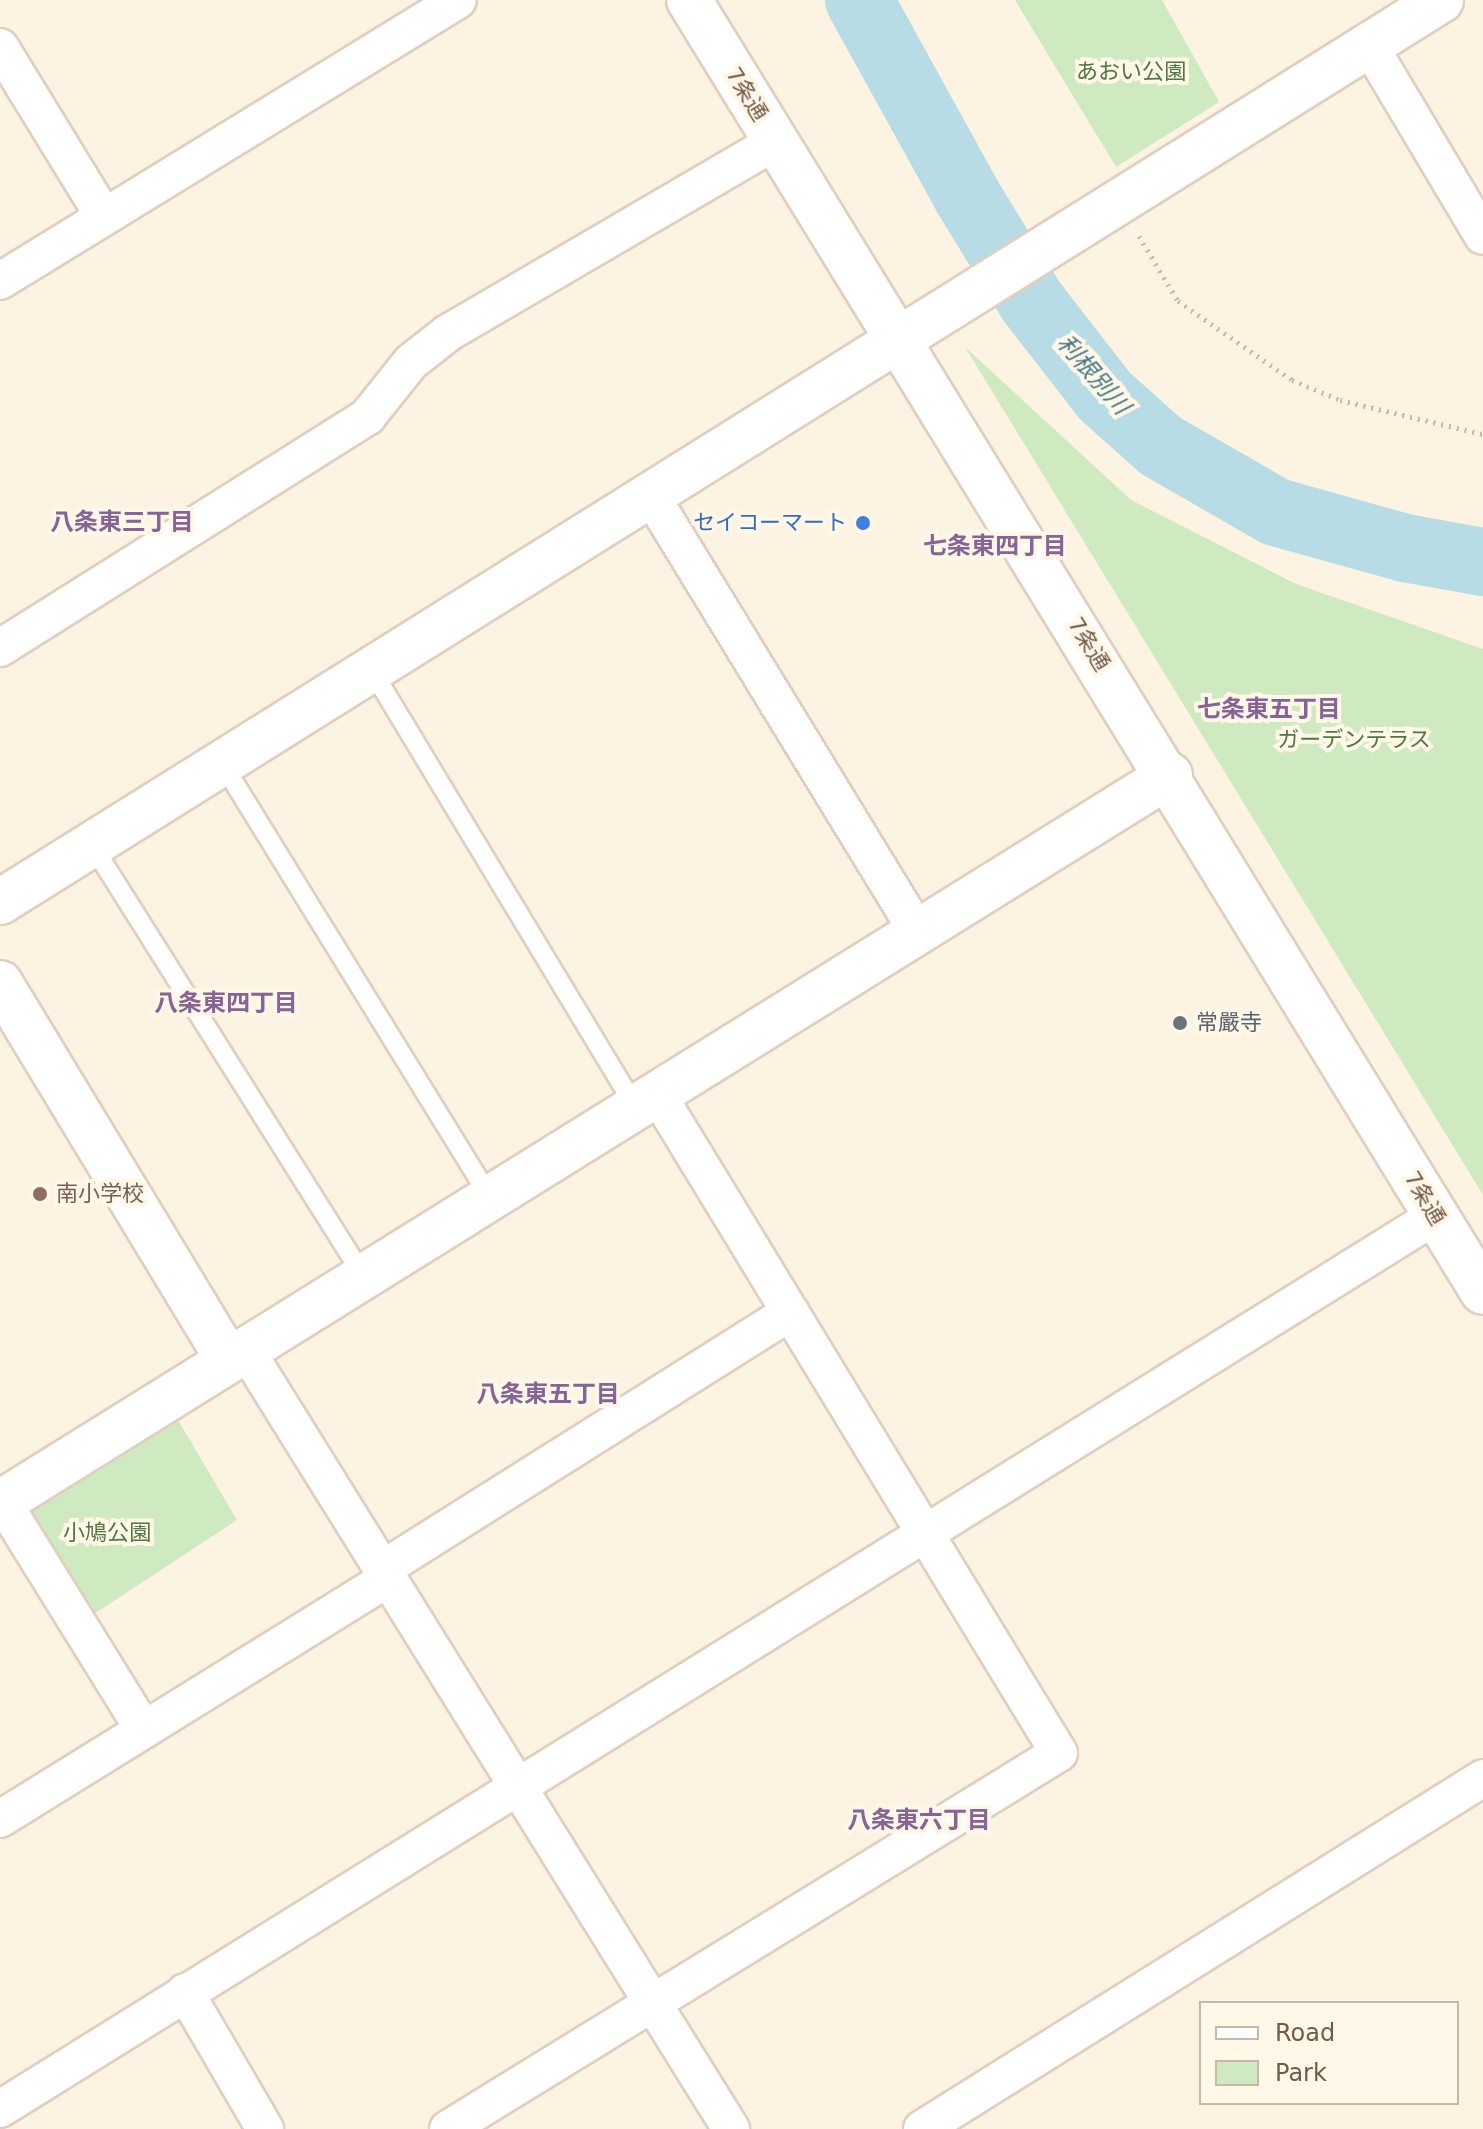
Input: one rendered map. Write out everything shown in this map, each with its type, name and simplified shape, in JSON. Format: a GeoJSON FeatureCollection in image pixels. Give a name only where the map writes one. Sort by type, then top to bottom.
{"type":"FeatureCollection","features":[{"type":"Feature","properties":{"kind":"street"},"geometry":{"type":"LineString","coordinates":[[0,281],[458,0]]}},
{"type":"Feature","properties":{"kind":"street","name":"7条通"},"geometry":{"type":"LineString","coordinates":[[689,0],[1170,775],[1483,1292]]}},
{"type":"Feature","properties":{"kind":"street"},"geometry":{"type":"LineString","coordinates":[[0,902],[1441,0]]}},
{"type":"Feature","properties":{"kind":"street"},"geometry":{"type":"LineString","coordinates":[[1369,45],[1483,236]]}},
{"type":"Feature","properties":{"kind":"street"},"geometry":{"type":"LineString","coordinates":[[0,47],[104,217]]}},
{"type":"Feature","properties":{"kind":"street"},"geometry":{"type":"LineString","coordinates":[[0,648],[367,417],[411,362],[448,333],[776,141]]}},
{"type":"Feature","properties":{"kind":"street"},"geometry":{"type":"LineString","coordinates":[[650,494],[919,934]]}},
{"type":"Feature","properties":{"kind":"street"},"geometry":{"type":"LineString","coordinates":[[144,1730],[1,1502],[648,1103],[1170,775]]}},
{"type":"Feature","properties":{"kind":"street"},"geometry":{"type":"LineString","coordinates":[[0,983],[237,1355],[384,1574],[649,2003],[731,2129]]}},
{"type":"Feature","properties":{"kind":"street"},"geometry":{"type":"LineString","coordinates":[[448,2129],[1059,1753],[929,1532],[790,1312],[648,1103]]}},
{"type":"Feature","properties":{"kind":"street"},"geometry":{"type":"LineString","coordinates":[[0,2109],[514,1785],[929,1532],[1435,1216]]}},
{"type":"Feature","properties":{"kind":"street"},"geometry":{"type":"LineString","coordinates":[[0,1819],[144,1730],[790,1312]]}},
{"type":"Feature","properties":{"kind":"street"},"geometry":{"type":"LineString","coordinates":[[922,2129],[1483,1778]]}},
{"type":"Feature","properties":{"kind":"street"},"geometry":{"type":"LineString","coordinates":[[185,1992],[265,2129]]}},
{"type":"Feature","properties":{"kind":"lane"},"geometry":{"type":"LineString","coordinates":[[371,669],[648,1103]]}},
{"type":"Feature","properties":{"kind":"lane"},"geometry":{"type":"LineString","coordinates":[[222,763],[491,1199]]}},
{"type":"Feature","properties":{"kind":"lane"},"geometry":{"type":"LineString","coordinates":[[92,845],[364,1277]]}},
{"type":"Feature","properties":{"kind":"path"},"geometry":{"type":"LineString","coordinates":[[1116,202],[1178,301],[1231,343],[1292,380],[1340,400],[1483,434]]}},
{"type":"Feature","properties":{"kind":"green space","name":"あおい公園"},"geometry":{"type":"Polygon","coordinates":[[[1015,0],[1162,0],[1219,102],[1116,167],[1015,0]]]}},
{"type":"Feature","properties":{"kind":"green space","name":"ガーデンテラス"},"geometry":{"type":"Polygon","coordinates":[[[965,347],[1131,500],[1296,584],[1483,649],[1483,1195],[965,347]]]}},
{"type":"Feature","properties":{"kind":"green space","name":"小鳩公園"},"geometry":{"type":"Polygon","coordinates":[[[178,1420],[237,1520],[91,1616],[26,1527],[31,1507],[178,1420]]]}},
{"type":"Feature","properties":{"kind":"waterway","name":"利根別川"},"geometry":{"type":"LineString","coordinates":[[859,0],[967,196],[1032,302],[1105,396],[1161,446],[1276,512],[1405,548],[1483,562]]}},
{"type":"Feature","properties":{"kind":"place","name":"セイコーマート"},"geometry":{"type":"Point","coordinates":[863,523]}},
{"type":"Feature","properties":{"kind":"place","name":"常嚴寺"},"geometry":{"type":"Point","coordinates":[1180,1023]}},
{"type":"Feature","properties":{"kind":"place","name":"南小学校"},"geometry":{"type":"Point","coordinates":[40,1194]}},
{"type":"Feature","properties":{"kind":"district","name":"八条東三丁目"},"geometry":{"type":"Point","coordinates":[122,523]}},
{"type":"Feature","properties":{"kind":"district","name":"七条東四丁目"},"geometry":{"type":"Point","coordinates":[995,547]}},
{"type":"Feature","properties":{"kind":"district","name":"七条東五丁目"},"geometry":{"type":"Point","coordinates":[1269,710]}},
{"type":"Feature","properties":{"kind":"district","name":"八条東四丁目"},"geometry":{"type":"Point","coordinates":[226,1004]}},
{"type":"Feature","properties":{"kind":"district","name":"八条東五丁目"},"geometry":{"type":"Point","coordinates":[548,1395]}},
{"type":"Feature","properties":{"kind":"district","name":"八条東六丁目"},"geometry":{"type":"Point","coordinates":[919,1821]}}]}
